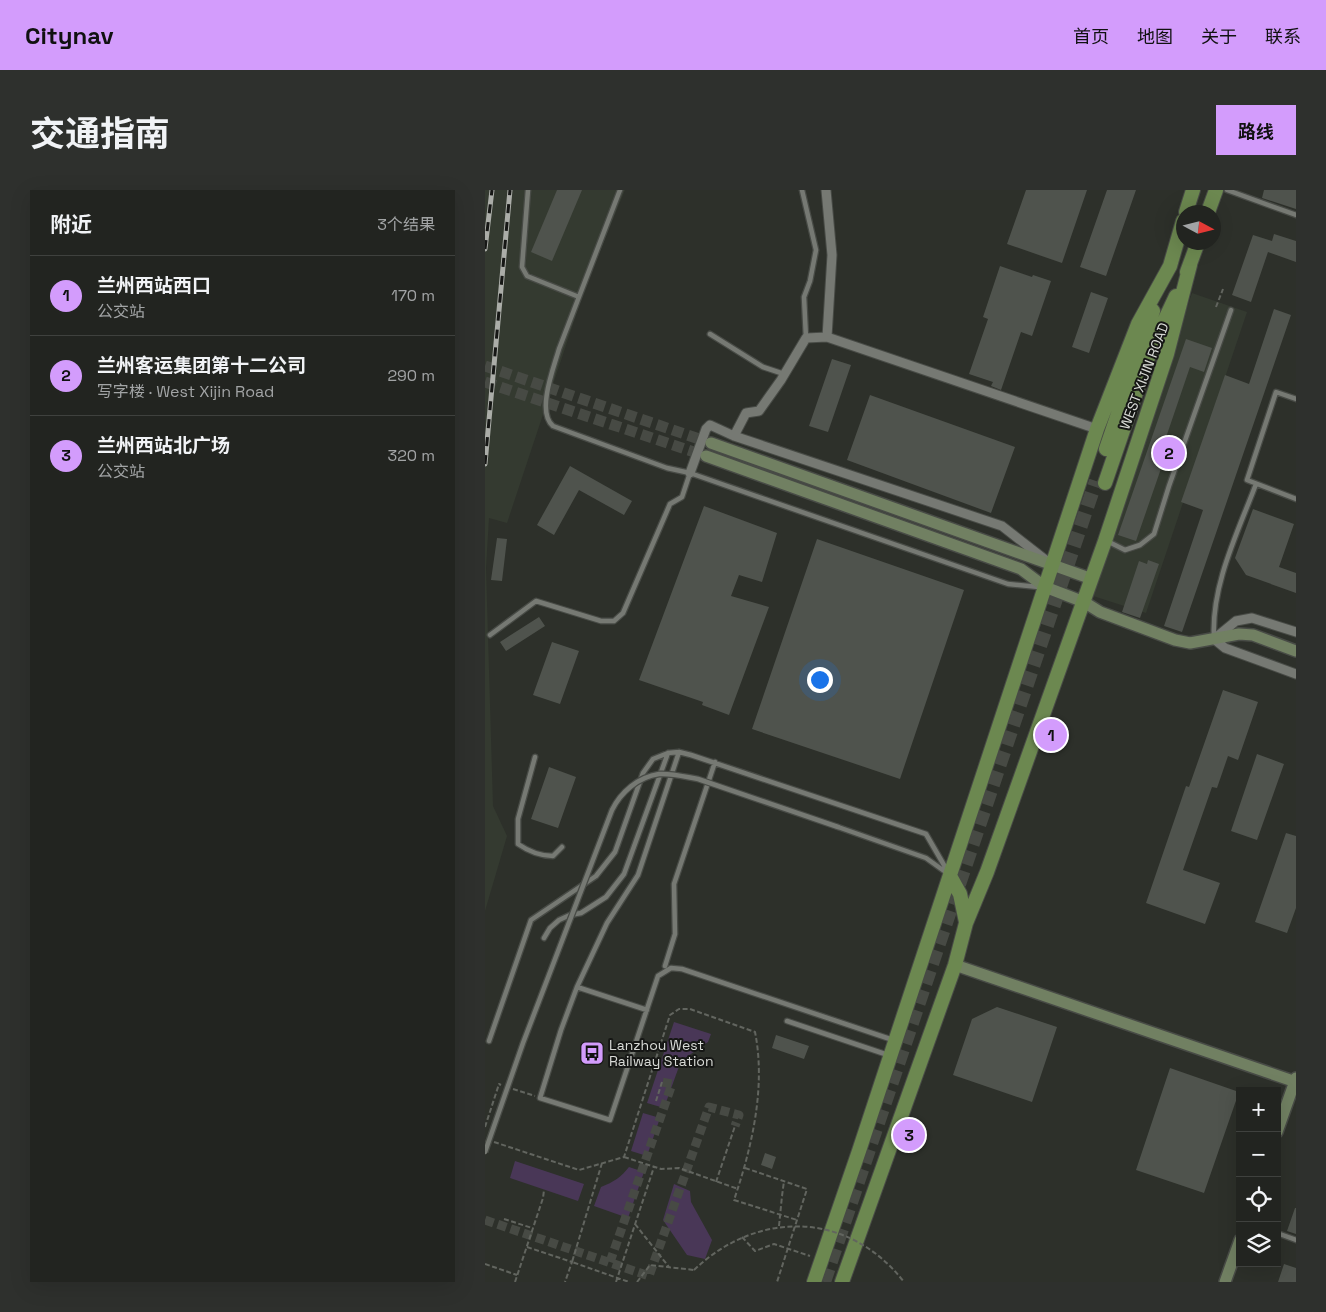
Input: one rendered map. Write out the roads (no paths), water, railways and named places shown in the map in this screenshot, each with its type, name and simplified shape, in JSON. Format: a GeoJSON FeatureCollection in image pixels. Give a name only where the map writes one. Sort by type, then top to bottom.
{"type":"FeatureCollection","features":[{"type":"Feature","properties":{"kind":"main road"},"geometry":{"type":"LineString","coordinates":[[1188,205],[1193,190]]}},
{"type":"Feature","properties":{"kind":"main road"},"geometry":{"type":"LineString","coordinates":[[1210,205],[1215,190]]}},
{"type":"Feature","properties":{"kind":"main road","name":"WEST XIJIN ROAD"},"geometry":{"type":"LineString","coordinates":[[1176,245],[1140,344],[1100,482],[1151,349],[1195,250]]}},
{"type":"Feature","properties":{"kind":"main road"},"geometry":{"type":"LineString","coordinates":[[842,1282],[955,965],[966,923],[1092,580],[1167,354],[1190,264]]}},
{"type":"Feature","properties":{"kind":"main road","name":"WEST XIJIN ROAD"},"geometry":{"type":"LineString","coordinates":[[814,1282],[1097,429],[1138,324],[1170,266]]}},
{"type":"Feature","properties":{"kind":"main road"},"geometry":{"type":"LineString","coordinates":[[711,443],[1092,580]]}},
{"type":"Feature","properties":{"kind":"main road"},"geometry":{"type":"LineString","coordinates":[[706,456],[1021,569],[1045,587],[1084,602],[1100,612],[1175,640],[1190,643],[1239,634],[1253,635],[1296,650]]}},
{"type":"Feature","properties":{"kind":"main road"},"geometry":{"type":"LineString","coordinates":[[950,876],[961,898],[966,923]]}},
{"type":"Feature","properties":{"kind":"main road"},"geometry":{"type":"LineString","coordinates":[[955,965],[1296,1080],[1281,1121]]}},
{"type":"Feature","properties":{"kind":"main road"},"geometry":{"type":"LineString","coordinates":[[1225,1282],[1236,1251]]}},
{"type":"Feature","properties":{"kind":"street"},"geometry":{"type":"LineString","coordinates":[[826,190],[832,255],[827,337]]}},
{"type":"Feature","properties":{"kind":"street"},"geometry":{"type":"LineString","coordinates":[[734,436],[746,413],[759,411],[807,338],[827,337],[1097,429]]}},
{"type":"Feature","properties":{"kind":"street"},"geometry":{"type":"LineString","coordinates":[[689,473],[706,429],[710,425],[734,436],[1002,526],[1053,566]]}},
{"type":"Feature","properties":{"kind":"street"},"geometry":{"type":"LineString","coordinates":[[1296,632],[1252,618],[1236,621],[1214,639],[1225,648],[1296,674]]}},
{"type":"Feature","properties":{"kind":"lane"},"geometry":{"type":"LineString","coordinates":[[528,190],[521,267],[527,276],[579,297]]}},
{"type":"Feature","properties":{"kind":"lane"},"geometry":{"type":"LineString","coordinates":[[620,190],[551,376],[545,409],[549,423],[667,468],[689,473],[1008,584],[1045,587]]}},
{"type":"Feature","properties":{"kind":"lane"},"geometry":{"type":"LineString","coordinates":[[802,190],[816,250],[810,281],[804,297],[807,338]]}},
{"type":"Feature","properties":{"kind":"lane"},"geometry":{"type":"LineString","coordinates":[[1227,190],[1296,215]]}},
{"type":"Feature","properties":{"kind":"lane"},"geometry":{"type":"LineString","coordinates":[[1105,541],[1125,550],[1140,545],[1154,534],[1231,310]]}},
{"type":"Feature","properties":{"kind":"lane"},"geometry":{"type":"LineString","coordinates":[[710,334],[763,367],[785,374]]}},
{"type":"Feature","properties":{"kind":"lane"},"geometry":{"type":"LineString","coordinates":[[1296,399],[1277,392],[1247,480],[1296,499]]}},
{"type":"Feature","properties":{"kind":"lane"},"geometry":{"type":"LineString","coordinates":[[491,635],[536,600],[601,621],[614,621],[623,613],[670,504],[682,497],[689,473]]}},
{"type":"Feature","properties":{"kind":"lane"},"geometry":{"type":"LineString","coordinates":[[1214,639],[1213,622],[1219,585],[1256,484]]}},
{"type":"Feature","properties":{"kind":"lane"},"geometry":{"type":"LineString","coordinates":[[489,1041],[531,920],[596,876],[615,852],[647,766],[653,759],[667,753],[679,752],[715,762],[926,834],[950,876]]}},
{"type":"Feature","properties":{"kind":"lane"},"geometry":{"type":"LineString","coordinates":[[679,752],[638,874],[607,923],[577,987],[561,1030],[540,1098],[610,1120],[658,976],[671,968],[682,969],[895,1041]]}},
{"type":"Feature","properties":{"kind":"lane"},"geometry":{"type":"LineString","coordinates":[[544,938],[559,920],[581,913],[606,897],[624,874],[667,753]]}},
{"type":"Feature","properties":{"kind":"lane"},"geometry":{"type":"LineString","coordinates":[[535,757],[518,819],[518,844],[525,849],[545,856],[553,856],[562,847]]}},
{"type":"Feature","properties":{"kind":"lane"},"geometry":{"type":"LineString","coordinates":[[665,966],[675,934],[674,884],[715,762]]}},
{"type":"Feature","properties":{"kind":"lane"},"geometry":{"type":"LineString","coordinates":[[485,1152],[523,1043],[612,810],[618,798],[630,786],[645,778],[659,774],[698,779],[926,858],[950,876]]}},
{"type":"Feature","properties":{"kind":"lane"},"geometry":{"type":"LineString","coordinates":[[577,987],[647,1010]]}},
{"type":"Feature","properties":{"kind":"lane"},"geometry":{"type":"LineString","coordinates":[[787,1021],[890,1056]]}},
{"type":"Feature","properties":{"kind":"lane"},"geometry":{"type":"LineString","coordinates":[[1281,1234],[1296,1240]]}},
{"type":"Feature","properties":{"kind":"tunnel"},"geometry":{"type":"LineString","coordinates":[[485,366],[711,443]]}},
{"type":"Feature","properties":{"kind":"tunnel"},"geometry":{"type":"LineString","coordinates":[[485,382],[706,456]]}},
{"type":"Feature","properties":{"kind":"tunnel"},"geometry":{"type":"LineString","coordinates":[[824,1282],[1096,481]]}},
{"type":"Feature","properties":{"kind":"tunnel"},"geometry":{"type":"LineString","coordinates":[[610,1262],[672,1084],[662,1082]]}},
{"type":"Feature","properties":{"kind":"tunnel"},"geometry":{"type":"LineString","coordinates":[[485,1220],[649,1276],[709,1107],[739,1115],[735,1126]]}},
{"type":"Feature","properties":{"kind":"railway"},"geometry":{"type":"LineString","coordinates":[[485,249],[492,190]]}},
{"type":"Feature","properties":{"kind":"railway"},"geometry":{"type":"LineString","coordinates":[[485,464],[510,190]]}},
{"type":"Feature","properties":{"kind":"place","name":"兰州客运集团第十二公司"},"geometry":{"type":"Point","coordinates":[1169,453]}},
{"type":"Feature","properties":{"kind":"place","name":"兰州西站西口"},"geometry":{"type":"Point","coordinates":[1051,735]}},
{"type":"Feature","properties":{"kind":"place","name":"Lanzhou West Railway Station"},"geometry":{"type":"Point","coordinates":[592,1053]}},
{"type":"Feature","properties":{"kind":"place","name":"兰州西站北广场"},"geometry":{"type":"Point","coordinates":[909,1135]}}]}
